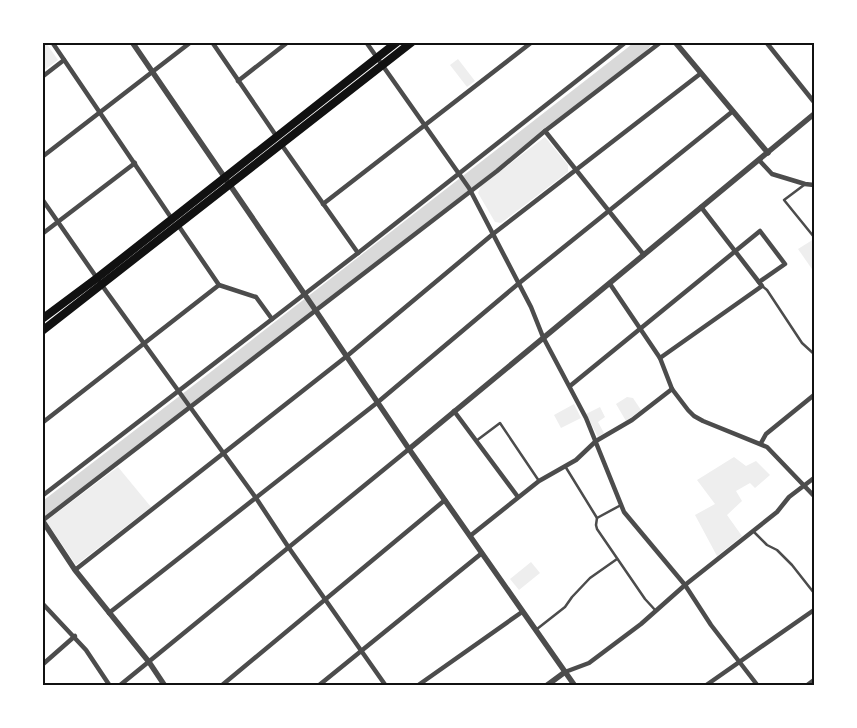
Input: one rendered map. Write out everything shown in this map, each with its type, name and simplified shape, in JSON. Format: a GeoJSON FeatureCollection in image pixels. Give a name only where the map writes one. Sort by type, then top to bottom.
{"type":"FeatureCollection","features":[{"type":"Feature","properties":{"kind":"main road"},"geometry":{"type":"LineString","coordinates":[[42,331],[99,282],[175,222],[224,177],[397,42]]}},
{"type":"Feature","properties":{"kind":"main road"},"geometry":{"type":"LineString","coordinates":[[175,222],[230,186],[412,42]]}},
{"type":"Feature","properties":{"kind":"main road"},"geometry":{"type":"LineString","coordinates":[[42,319],[99,282]]}},
{"type":"Feature","properties":{"kind":"street"},"geometry":{"type":"LineString","coordinates":[[52,42],[219,285],[256,297],[272,319]]}},
{"type":"Feature","properties":{"kind":"street"},"geometry":{"type":"LineString","coordinates":[[132,42],[409,449],[575,686]]}},
{"type":"Feature","properties":{"kind":"street"},"geometry":{"type":"LineString","coordinates":[[42,157],[191,42]]}},
{"type":"Feature","properties":{"kind":"street"},"geometry":{"type":"LineString","coordinates":[[212,42],[277,137]]}},
{"type":"Feature","properties":{"kind":"street"},"geometry":{"type":"LineString","coordinates":[[238,81],[288,42]]}},
{"type":"Feature","properties":{"kind":"street"},"geometry":{"type":"LineString","coordinates":[[366,42],[470,190],[570,386],[596,442],[621,505],[630,520],[685,585],[712,625],[758,686]]}},
{"type":"Feature","properties":{"kind":"street"},"geometry":{"type":"LineString","coordinates":[[323,204],[532,42]]}},
{"type":"Feature","properties":{"kind":"street"},"geometry":{"type":"LineString","coordinates":[[42,496],[178,393],[626,42]]}},
{"type":"Feature","properties":{"kind":"street"},"geometry":{"type":"LineString","coordinates":[[165,686],[149,662],[75,570],[43,521],[315,309],[512,160],[545,131],[661,42]]}},
{"type":"Feature","properties":{"kind":"street"},"geometry":{"type":"LineString","coordinates":[[675,42],[768,153]]}},
{"type":"Feature","properties":{"kind":"street"},"geometry":{"type":"LineString","coordinates":[[766,42],[814,102]]}},
{"type":"Feature","properties":{"kind":"street"},"geometry":{"type":"LineString","coordinates":[[42,77],[64,60]]}},
{"type":"Feature","properties":{"kind":"street"},"geometry":{"type":"LineString","coordinates":[[75,570],[347,356],[493,234],[576,172],[700,74]]}},
{"type":"Feature","properties":{"kind":"street"},"geometry":{"type":"LineString","coordinates":[[109,613],[378,402],[518,284],[733,111]]}},
{"type":"Feature","properties":{"kind":"street"},"geometry":{"type":"LineString","coordinates":[[119,686],[610,284],[814,114]]}},
{"type":"Feature","properties":{"kind":"street"},"geometry":{"type":"LineString","coordinates":[[545,131],[644,255]]}},
{"type":"Feature","properties":{"kind":"street"},"geometry":{"type":"LineString","coordinates":[[281,144],[358,253]]}},
{"type":"Feature","properties":{"kind":"street"},"geometry":{"type":"LineString","coordinates":[[759,160],[772,174],[814,185]]}},
{"type":"Feature","properties":{"kind":"street"},"geometry":{"type":"LineString","coordinates":[[42,234],[134,163]]}},
{"type":"Feature","properties":{"kind":"street"},"geometry":{"type":"LineString","coordinates":[[42,198],[178,393],[256,498],[386,686]]}},
{"type":"Feature","properties":{"kind":"street"},"geometry":{"type":"LineString","coordinates":[[701,208],[761,284]]}},
{"type":"Feature","properties":{"kind":"street"},"geometry":{"type":"LineString","coordinates":[[570,386],[760,231],[785,264],[761,284],[660,358]]}},
{"type":"Feature","properties":{"kind":"street"},"geometry":{"type":"LineString","coordinates":[[610,284],[660,358],[672,389],[694,416],[761,443],[775,453],[814,496]]}},
{"type":"Feature","properties":{"kind":"street"},"geometry":{"type":"LineString","coordinates":[[42,423],[219,285]]}},
{"type":"Feature","properties":{"kind":"street"},"geometry":{"type":"LineString","coordinates":[[470,536],[539,481],[576,460],[596,442],[632,420],[672,389]]}},
{"type":"Feature","properties":{"kind":"street"},"geometry":{"type":"LineString","coordinates":[[761,443],[766,434],[814,395]]}},
{"type":"Feature","properties":{"kind":"street"},"geometry":{"type":"LineString","coordinates":[[454,411],[518,497]]}},
{"type":"Feature","properties":{"kind":"street"},"geometry":{"type":"LineString","coordinates":[[546,686],[566,672],[589,663],[777,512],[790,497],[814,478]]}},
{"type":"Feature","properties":{"kind":"street"},"geometry":{"type":"LineString","coordinates":[[221,686],[445,500]]}},
{"type":"Feature","properties":{"kind":"street"},"geometry":{"type":"LineString","coordinates":[[318,686],[482,553]]}},
{"type":"Feature","properties":{"kind":"street"},"geometry":{"type":"LineString","coordinates":[[42,603],[75,636],[110,686]]}},
{"type":"Feature","properties":{"kind":"street"},"geometry":{"type":"LineString","coordinates":[[705,686],[739,660],[814,610]]}},
{"type":"Feature","properties":{"kind":"street"},"geometry":{"type":"LineString","coordinates":[[417,686],[522,612]]}},
{"type":"Feature","properties":{"kind":"street"},"geometry":{"type":"LineString","coordinates":[[42,665],[75,636]]}},
{"type":"Feature","properties":{"kind":"street"},"geometry":{"type":"LineString","coordinates":[[806,686],[814,680]]}},
{"type":"Feature","properties":{"kind":"lane"},"geometry":{"type":"LineString","coordinates":[[805,184],[784,200],[814,237]]}},
{"type":"Feature","properties":{"kind":"lane"},"geometry":{"type":"LineString","coordinates":[[761,284],[767,290],[802,343],[814,354]]}},
{"type":"Feature","properties":{"kind":"lane"},"geometry":{"type":"LineString","coordinates":[[476,441],[500,423],[539,481]]}},
{"type":"Feature","properties":{"kind":"lane"},"geometry":{"type":"LineString","coordinates":[[565,466],[597,518],[597,529],[645,599],[656,610]]}},
{"type":"Feature","properties":{"kind":"lane"},"geometry":{"type":"LineString","coordinates":[[597,518],[621,505]]}},
{"type":"Feature","properties":{"kind":"lane"},"geometry":{"type":"LineString","coordinates":[[753,531],[792,565],[814,593]]}},
{"type":"Feature","properties":{"kind":"lane"},"geometry":{"type":"LineString","coordinates":[[535,630],[566,607],[572,597],[590,578],[617,559]]}},
{"type":"Feature","properties":{"kind":"shaded area"},"geometry":{"type":"Polygon","coordinates":[[[43,42],[46,43],[58,60],[43,71],[43,42]]]}},
{"type":"Feature","properties":{"kind":"shaded area"},"geometry":{"type":"Polygon","coordinates":[[[458,59],[475,81],[467,87],[450,65],[458,59]]]}},
{"type":"Feature","properties":{"kind":"shaded area"},"geometry":{"type":"Polygon","coordinates":[[[545,137],[568,165],[568,172],[501,223],[495,222],[478,193],[481,186],[545,137]]]}},
{"type":"Feature","properties":{"kind":"shaded area"},"geometry":{"type":"Polygon","coordinates":[[[814,239],[814,272],[798,249],[814,239]]]}},
{"type":"Feature","properties":{"kind":"shaded area"},"geometry":{"type":"Polygon","coordinates":[[[627,397],[633,398],[641,410],[626,421],[616,404],[627,397]]]}},
{"type":"Feature","properties":{"kind":"shaded area"},"geometry":{"type":"Polygon","coordinates":[[[574,404],[581,418],[561,428],[554,415],[574,404]]]}},
{"type":"Feature","properties":{"kind":"shaded area"},"geometry":{"type":"Polygon","coordinates":[[[600,407],[605,417],[598,422],[604,433],[598,437],[586,414],[600,407]]]}},
{"type":"Feature","properties":{"kind":"shaded area"},"geometry":{"type":"Polygon","coordinates":[[[734,457],[746,466],[756,461],[770,475],[755,488],[750,483],[736,491],[742,501],[727,515],[742,536],[717,556],[695,515],[715,504],[697,480],[734,457]]]}},
{"type":"Feature","properties":{"kind":"shaded area"},"geometry":{"type":"Polygon","coordinates":[[[118,467],[151,507],[76,565],[46,521],[118,467]]]}},
{"type":"Feature","properties":{"kind":"shaded area"},"geometry":{"type":"Polygon","coordinates":[[[531,562],[540,573],[519,590],[510,579],[531,562]]]}},
{"type":"Feature","properties":{"kind":"waterway"},"geometry":{"type":"LineString","coordinates":[[42,511],[633,53],[644,42]]}}]}
